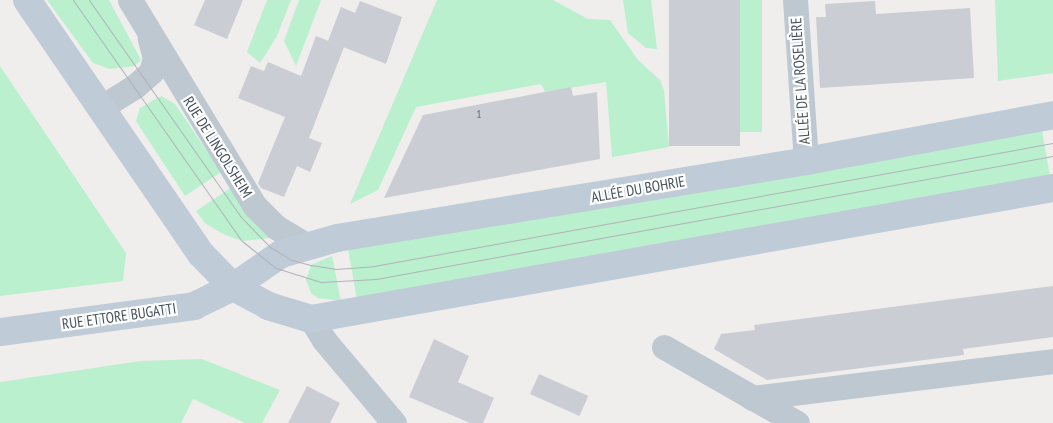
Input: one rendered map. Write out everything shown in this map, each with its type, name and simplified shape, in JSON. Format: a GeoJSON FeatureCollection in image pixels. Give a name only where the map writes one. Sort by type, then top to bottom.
{"type":"FeatureCollection","features":[{"type":"Feature","properties":{"kind":"main road"},"geometry":{"type":"LineString","coordinates":[[27,0],[201,254],[234,287],[268,306],[311,318],[1053,188]]}},
{"type":"Feature","properties":{"kind":"main road","name":"ALLÉE DU BOHRIE"},"geometry":{"type":"LineString","coordinates":[[234,287],[281,254],[306,245],[806,161],[1053,115]]}},
{"type":"Feature","properties":{"kind":"main road","name":"RUE ETTORE BUGATTI"},"geometry":{"type":"LineString","coordinates":[[0,332],[194,306],[234,287]]}},
{"type":"Feature","properties":{"kind":"street","name":"RUE DE LINGOLSHEIM"},"geometry":{"type":"LineString","coordinates":[[130,0],[256,206],[276,228],[306,245]]}},
{"type":"Feature","properties":{"kind":"street","name":"ALLÉE DE LA ROSELIÈRE"},"geometry":{"type":"LineString","coordinates":[[795,0],[806,161]]}},
{"type":"Feature","properties":{"kind":"street","name":"RUE DE LINGOLSHEIM"},"geometry":{"type":"LineString","coordinates":[[100,108],[134,88],[151,72],[154,58],[148,32]]}},
{"type":"Feature","properties":{"kind":"street"},"geometry":{"type":"LineString","coordinates":[[311,318],[387,416]]}},
{"type":"Feature","properties":{"kind":"street"},"geometry":{"type":"LineString","coordinates":[[664,347],[797,423]]}},
{"type":"Feature","properties":{"kind":"street"},"geometry":{"type":"LineString","coordinates":[[752,398],[1053,361]]}},
{"type":"Feature","properties":{"kind":"green space"},"geometry":{"type":"Polygon","coordinates":[[[47,0],[109,0],[141,60],[135,66],[110,69],[93,63],[47,0]]]}},
{"type":"Feature","properties":{"kind":"green space"},"geometry":{"type":"Polygon","coordinates":[[[267,0],[291,0],[277,36],[260,63],[247,52],[267,0]]]}},
{"type":"Feature","properties":{"kind":"green space"},"geometry":{"type":"Polygon","coordinates":[[[299,0],[321,0],[296,66],[284,41],[299,0]]]}},
{"type":"Feature","properties":{"kind":"green space"},"geometry":{"type":"Polygon","coordinates":[[[437,0],[553,0],[588,19],[610,20],[638,60],[660,80],[664,90],[669,147],[612,157],[606,82],[545,92],[541,84],[416,107],[378,190],[350,204],[437,0]]]}},
{"type":"Feature","properties":{"kind":"green space"},"geometry":{"type":"Polygon","coordinates":[[[623,0],[651,0],[657,49],[646,48],[628,33],[623,0]]]}},
{"type":"Feature","properties":{"kind":"green space"},"geometry":{"type":"Polygon","coordinates":[[[740,0],[762,0],[762,132],[740,132],[740,0]]]}},
{"type":"Feature","properties":{"kind":"green space"},"geometry":{"type":"Polygon","coordinates":[[[995,0],[1053,0],[1053,73],[998,81],[995,0]]]}},
{"type":"Feature","properties":{"kind":"green space"},"geometry":{"type":"Polygon","coordinates":[[[0,66],[126,253],[123,281],[0,296],[0,66]]]}},
{"type":"Feature","properties":{"kind":"green space"},"geometry":{"type":"Polygon","coordinates":[[[161,96],[175,104],[221,172],[185,196],[136,121],[140,108],[161,96]]]}},
{"type":"Feature","properties":{"kind":"green space"},"geometry":{"type":"Polygon","coordinates":[[[1041,125],[1050,176],[357,298],[348,247],[1041,125]]]}},
{"type":"Feature","properties":{"kind":"green space"},"geometry":{"type":"Polygon","coordinates":[[[232,187],[270,238],[242,241],[223,234],[205,223],[196,211],[232,187]]]}},
{"type":"Feature","properties":{"kind":"green space"},"geometry":{"type":"Polygon","coordinates":[[[332,256],[341,301],[318,298],[311,293],[306,280],[311,265],[332,256]]]}},
{"type":"Feature","properties":{"kind":"green space"},"geometry":{"type":"Polygon","coordinates":[[[202,359],[280,390],[262,423],[245,423],[193,399],[181,423],[0,423],[0,382],[140,361],[202,359]]]}},
{"type":"Feature","properties":{"kind":"building"},"geometry":{"type":"Polygon","coordinates":[[[205,0],[243,0],[227,39],[194,25],[205,0]]]}},
{"type":"Feature","properties":{"kind":"building"},"geometry":{"type":"Polygon","coordinates":[[[669,0],[740,0],[740,146],[669,146],[669,0]]]}},
{"type":"Feature","properties":{"kind":"building"},"geometry":{"type":"Polygon","coordinates":[[[360,1],[402,17],[386,64],[328,41],[341,7],[355,13],[360,1]]]}},
{"type":"Feature","properties":{"kind":"building"},"geometry":{"type":"Polygon","coordinates":[[[875,1],[876,14],[970,8],[974,78],[820,88],[816,17],[826,17],[825,4],[875,1]]]}},
{"type":"Feature","properties":{"kind":"building"},"geometry":{"type":"Polygon","coordinates":[[[316,36],[344,47],[309,138],[322,143],[310,172],[297,166],[284,197],[261,188],[258,183],[285,117],[238,98],[251,66],[264,71],[268,62],[301,76],[316,36]]]}},
{"type":"Feature","properties":{"kind":"building"},"geometry":{"type":"Polygon","coordinates":[[[571,87],[573,96],[597,92],[600,159],[384,198],[423,115],[571,87]]]}},
{"type":"Feature","properties":{"kind":"building"},"geometry":{"type":"Polygon","coordinates":[[[1053,286],[1053,337],[963,349],[964,355],[767,380],[714,349],[721,334],[755,330],[754,325],[1053,286]]]}},
{"type":"Feature","properties":{"kind":"building"},"geometry":{"type":"Polygon","coordinates":[[[434,339],[469,356],[458,382],[494,398],[483,423],[470,423],[409,397],[434,339]]]}},
{"type":"Feature","properties":{"kind":"building"},"geometry":{"type":"Polygon","coordinates":[[[539,374],[588,396],[579,416],[530,394],[539,374]]]}},
{"type":"Feature","properties":{"kind":"building"},"geometry":{"type":"Polygon","coordinates":[[[307,386],[340,403],[330,423],[288,423],[307,386]]]}},
{"type":"Feature","properties":{"kind":"tram line"},"geometry":{"type":"LineString","coordinates":[[73,0],[242,241],[276,268],[321,282],[376,279],[1053,156]]}},
{"type":"Feature","properties":{"kind":"tram line"},"geometry":{"type":"LineString","coordinates":[[89,0],[240,216],[270,247],[292,260],[335,269],[374,266],[1053,143]]}}]}
